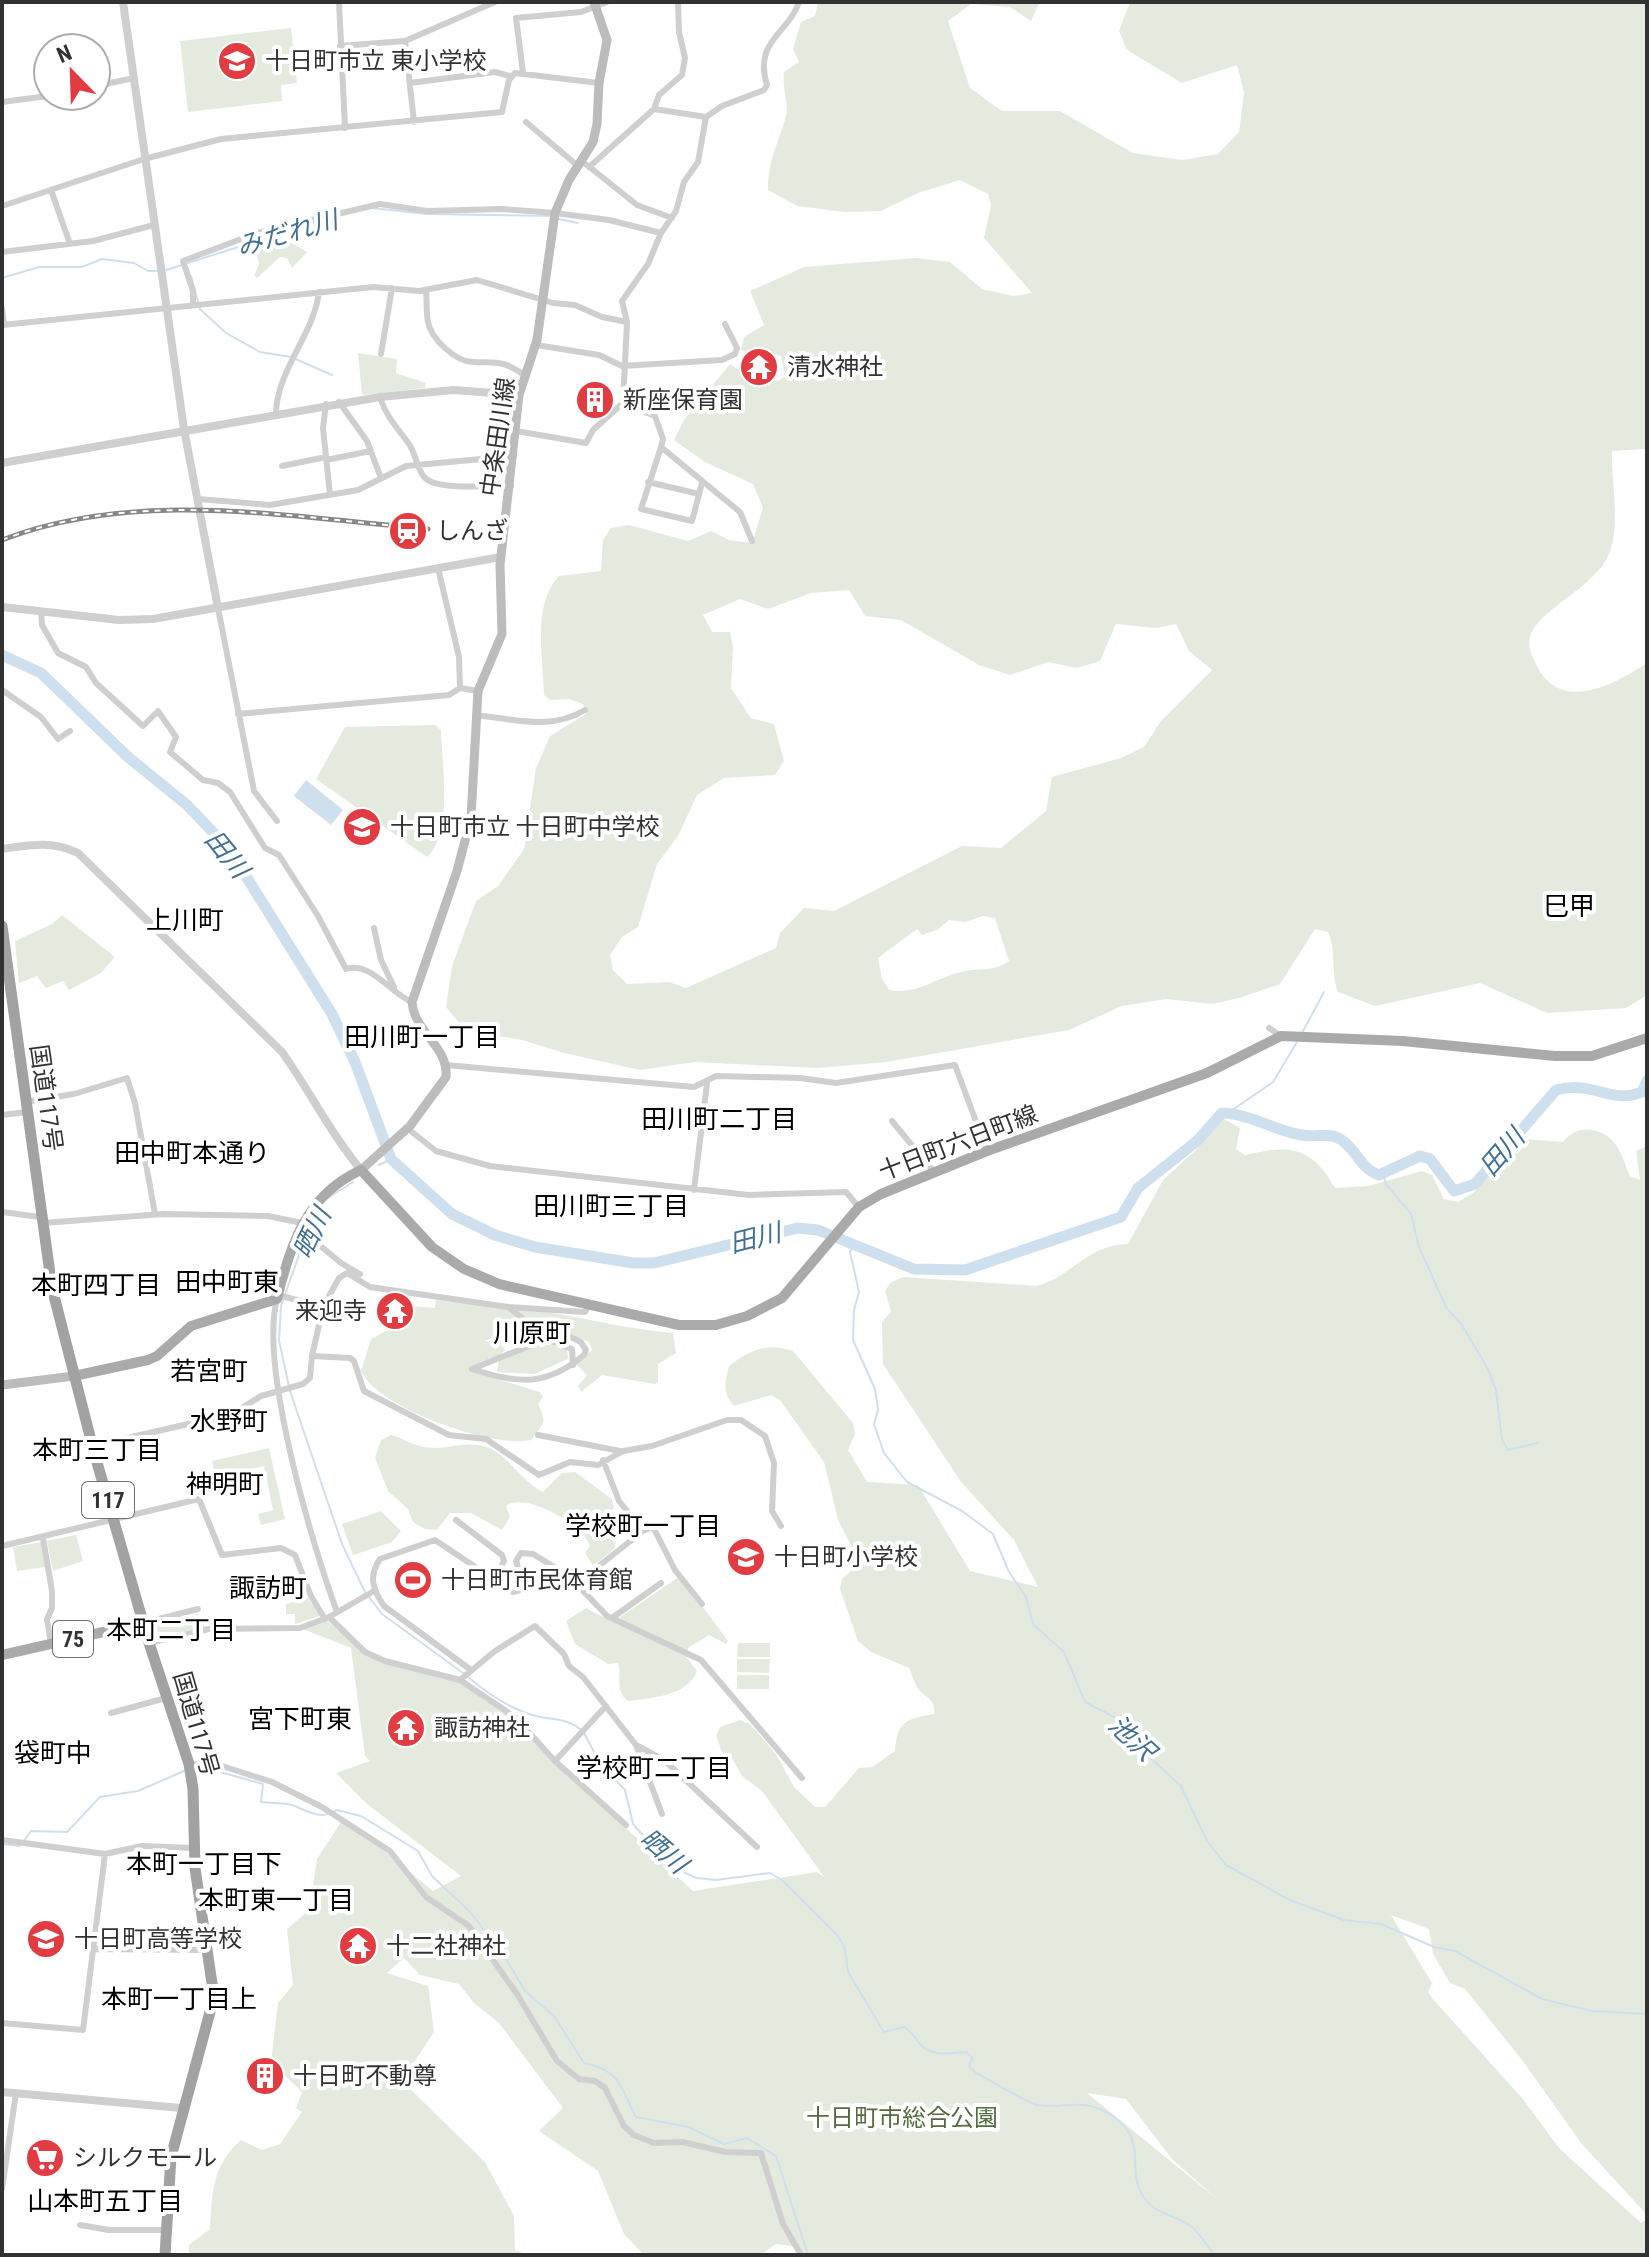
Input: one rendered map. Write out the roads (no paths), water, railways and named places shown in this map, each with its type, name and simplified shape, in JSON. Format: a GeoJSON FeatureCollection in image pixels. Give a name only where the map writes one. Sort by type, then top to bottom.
{"type":"FeatureCollection","features":[{"type":"Feature","properties":{"kind":"highway","name":"国道117号"},"geometry":{"type":"LineString","coordinates":[[2,926],[4,968],[52,1288],[92,1446],[149,1643],[189,1764],[195,1815],[193,1848],[209,1950],[212,2012],[181,2108],[171,2157],[165,2255]]}},
{"type":"Feature","properties":{"kind":"main road","name":"中条田川線"},"geometry":{"type":"LineString","coordinates":[[412,1002],[467,837],[474,785],[478,691],[502,634],[501,557],[519,395],[536,345],[555,213],[583,165],[597,124],[599,83],[607,40],[596,4]]}},
{"type":"Feature","properties":{"kind":"main road"},"geometry":{"type":"LineString","coordinates":[[2,1385],[74,1376],[148,1360],[157,1356],[191,1326],[278,1297],[300,1226],[323,1194],[377,1157],[407,1128],[441,1086],[446,1065],[417,1023],[412,1002]]}},
{"type":"Feature","properties":{"kind":"main road","name":"十日町六日町線"},"geometry":{"type":"LineString","coordinates":[[361,1170],[432,1247],[464,1269],[499,1284],[589,1305],[679,1325],[716,1325],[747,1316],[782,1298],[859,1207],[892,1189],[987,1151],[1207,1073],[1281,1036],[1403,1041],[1555,1056],[1592,1056],[1647,1038]]}},
{"type":"Feature","properties":{"kind":"main road","name":"75"},"geometry":{"type":"LineString","coordinates":[[2,1655],[143,1623]]}},
{"type":"Feature","properties":{"kind":"street"},"geometry":{"type":"LineString","coordinates":[[123,2],[184,429],[254,791],[277,821]]}},
{"type":"Feature","properties":{"kind":"street"},"geometry":{"type":"LineString","coordinates":[[339,2],[345,128]]}},
{"type":"Feature","properties":{"kind":"street"},"geometry":{"type":"LineString","coordinates":[[340,46],[405,41],[495,2]]}},
{"type":"Feature","properties":{"kind":"street"},"geometry":{"type":"LineString","coordinates":[[523,73],[516,18],[562,11],[581,12],[607,2]]}},
{"type":"Feature","properties":{"kind":"street"},"geometry":{"type":"LineString","coordinates":[[583,165],[654,109],[659,95],[677,82],[685,67],[678,2]]}},
{"type":"Feature","properties":{"kind":"street"},"geometry":{"type":"LineString","coordinates":[[654,109],[706,117],[722,106],[764,90],[767,85],[763,67],[767,52],[799,2]]}},
{"type":"Feature","properties":{"kind":"street"},"geometry":{"type":"LineString","coordinates":[[405,41],[414,122]]}},
{"type":"Feature","properties":{"kind":"street"},"geometry":{"type":"LineString","coordinates":[[410,83],[495,72],[510,76],[523,73],[599,83]]}},
{"type":"Feature","properties":{"kind":"street"},"geometry":{"type":"LineString","coordinates":[[2,206],[144,159],[221,139],[502,112],[510,76]]}},
{"type":"Feature","properties":{"kind":"street"},"geometry":{"type":"LineString","coordinates":[[112,83],[134,78]]}},
{"type":"Feature","properties":{"kind":"street"},"geometry":{"type":"LineString","coordinates":[[2,102],[32,98]]}},
{"type":"Feature","properties":{"kind":"street"},"geometry":{"type":"LineString","coordinates":[[516,431],[586,443],[593,430],[623,403],[622,366],[627,322],[622,301],[648,264],[661,233],[672,218],[684,182],[698,162],[706,117]]}},
{"type":"Feature","properties":{"kind":"street"},"geometry":{"type":"LineString","coordinates":[[526,122],[637,205],[672,218]]}},
{"type":"Feature","properties":{"kind":"street"},"geometry":{"type":"LineString","coordinates":[[51,190],[70,244]]}},
{"type":"Feature","properties":{"kind":"street"},"geometry":{"type":"LineString","coordinates":[[193,305],[193,291],[183,261],[257,233],[380,204],[427,211],[502,209],[555,213],[609,220],[661,233]]}},
{"type":"Feature","properties":{"kind":"street"},"geometry":{"type":"LineString","coordinates":[[2,252],[70,244],[154,225]]}},
{"type":"Feature","properties":{"kind":"street"},"geometry":{"type":"LineString","coordinates":[[2,308],[3,325],[319,292],[392,288],[426,290],[477,280],[543,301],[575,305],[602,317],[627,322]]}},
{"type":"Feature","properties":{"kind":"street"},"geometry":{"type":"LineString","coordinates":[[381,354],[392,288]]}},
{"type":"Feature","properties":{"kind":"street"},"geometry":{"type":"LineString","coordinates":[[426,290],[428,322],[448,350],[469,363],[494,360],[506,363],[526,376]]}},
{"type":"Feature","properties":{"kind":"street"},"geometry":{"type":"LineString","coordinates":[[276,413],[279,385],[290,369],[319,292]]}},
{"type":"Feature","properties":{"kind":"street"},"geometry":{"type":"LineString","coordinates":[[536,345],[599,355],[622,366],[726,359],[737,348],[725,324]]}},
{"type":"Feature","properties":{"kind":"street"},"geometry":{"type":"LineString","coordinates":[[2,463],[339,402],[453,390],[519,395]]}},
{"type":"Feature","properties":{"kind":"street"},"geometry":{"type":"LineString","coordinates":[[380,397],[385,414],[412,448],[428,481],[443,486],[511,486]]}},
{"type":"Feature","properties":{"kind":"street"},"geometry":{"type":"LineString","coordinates":[[339,402],[371,451],[381,478]]}},
{"type":"Feature","properties":{"kind":"street"},"geometry":{"type":"LineString","coordinates":[[623,403],[655,416],[661,428],[661,447],[641,509],[692,521],[702,483]]}},
{"type":"Feature","properties":{"kind":"street"},"geometry":{"type":"LineString","coordinates":[[326,404],[326,459],[330,495]]}},
{"type":"Feature","properties":{"kind":"street"},"geometry":{"type":"LineString","coordinates":[[661,447],[740,512],[752,541]]}},
{"type":"Feature","properties":{"kind":"street"},"geometry":{"type":"LineString","coordinates":[[282,466],[371,451]]}},
{"type":"Feature","properties":{"kind":"street"},"geometry":{"type":"LineString","coordinates":[[198,499],[258,506],[358,490],[394,469],[419,464],[514,456]]}},
{"type":"Feature","properties":{"kind":"street"},"geometry":{"type":"LineString","coordinates":[[648,482],[699,494]]}},
{"type":"Feature","properties":{"kind":"street"},"geometry":{"type":"LineString","coordinates":[[2,607],[119,620],[153,619],[501,557]]}},
{"type":"Feature","properties":{"kind":"street"},"geometry":{"type":"LineString","coordinates":[[438,568],[459,657],[460,688]]}},
{"type":"Feature","properties":{"kind":"street"},"geometry":{"type":"LineString","coordinates":[[41,611],[42,625],[58,653],[86,667],[96,683],[143,726],[158,711],[176,737],[170,752],[203,780],[218,783],[230,792],[265,848],[279,855],[318,916],[346,969],[354,967],[365,970],[394,987]]}},
{"type":"Feature","properties":{"kind":"street"},"geometry":{"type":"LineString","coordinates":[[238,714],[449,695],[460,688],[478,691]]}},
{"type":"Feature","properties":{"kind":"street"},"geometry":{"type":"LineString","coordinates":[[2,690],[41,717],[58,739],[70,731]]}},
{"type":"Feature","properties":{"kind":"street"},"geometry":{"type":"LineString","coordinates":[[475,715],[551,724],[585,710]]}},
{"type":"Feature","properties":{"kind":"street"},"geometry":{"type":"LineString","coordinates":[[2,849],[62,845],[78,853],[282,1052],[309,1091],[337,1142],[361,1170]]}},
{"type":"Feature","properties":{"kind":"street"},"geometry":{"type":"LineString","coordinates":[[374,928],[381,960],[394,987],[404,999],[412,1002]]}},
{"type":"Feature","properties":{"kind":"street"},"geometry":{"type":"LineString","coordinates":[[1269,1028],[1281,1036]]}},
{"type":"Feature","properties":{"kind":"street"},"geometry":{"type":"LineString","coordinates":[[446,1065],[683,1086],[707,1083],[716,1076],[727,1075],[836,1083],[955,1065],[987,1151]]}},
{"type":"Feature","properties":{"kind":"street"},"geometry":{"type":"LineString","coordinates":[[2,1115],[127,1078],[135,1103],[155,1214]]}},
{"type":"Feature","properties":{"kind":"street"},"geometry":{"type":"LineString","coordinates":[[694,1190],[707,1083]]}},
{"type":"Feature","properties":{"kind":"street"},"geometry":{"type":"LineString","coordinates":[[892,1121],[932,1164],[934,1172]]}},
{"type":"Feature","properties":{"kind":"street"},"geometry":{"type":"LineString","coordinates":[[407,1128],[436,1151],[479,1164],[749,1195],[846,1192],[859,1207]]}},
{"type":"Feature","properties":{"kind":"street"},"geometry":{"type":"LineString","coordinates":[[2,1212],[41,1220],[155,1214],[268,1216],[300,1226],[375,1286]]}},
{"type":"Feature","properties":{"kind":"street"},"geometry":{"type":"LineString","coordinates":[[92,1446],[232,1414],[261,1396],[310,1378],[323,1307],[342,1274],[354,1275],[370,1287],[508,1307],[585,1312],[589,1305]]}},
{"type":"Feature","properties":{"kind":"street"},"geometry":{"type":"LineString","coordinates":[[323,1307],[278,1297],[272,1332],[286,1388],[319,1565],[337,1612]]}},
{"type":"Feature","properties":{"kind":"street"},"geometry":{"type":"LineString","coordinates":[[508,1307],[531,1325],[544,1324],[581,1342],[586,1350],[573,1365],[549,1378],[529,1382],[472,1369],[546,1339],[572,1349],[573,1365]]}},
{"type":"Feature","properties":{"kind":"street"},"geometry":{"type":"LineString","coordinates":[[312,1356],[350,1358],[354,1361],[364,1391],[449,1435],[486,1439],[539,1475],[562,1464],[591,1466],[623,1451]]}},
{"type":"Feature","properties":{"kind":"street"},"geometry":{"type":"LineString","coordinates":[[538,1435],[568,1438],[595,1449],[623,1451],[652,1446],[727,1420],[741,1420],[765,1436],[774,1463],[772,1511],[781,1526]]}},
{"type":"Feature","properties":{"kind":"street"},"geometry":{"type":"LineString","coordinates":[[603,1460],[619,1501],[643,1531]]}},
{"type":"Feature","properties":{"kind":"street"},"geometry":{"type":"LineString","coordinates":[[2,1546],[199,1499],[222,1555],[281,1548],[295,1555],[311,1596],[327,1618],[365,1652],[385,1661],[460,1680],[515,1717],[555,1761],[626,1825]]}},
{"type":"Feature","properties":{"kind":"street"},"geometry":{"type":"LineString","coordinates":[[456,1520],[502,1555],[504,1561],[494,1581]]}},
{"type":"Feature","properties":{"kind":"street"},"geometry":{"type":"LineString","coordinates":[[576,1584],[643,1531],[653,1527],[675,1570],[702,1604]]}},
{"type":"Feature","properties":{"kind":"street"},"geometry":{"type":"LineString","coordinates":[[43,1538],[52,1591],[52,1608],[47,1619],[51,1644]]}},
{"type":"Feature","properties":{"kind":"street"},"geometry":{"type":"LineString","coordinates":[[471,1670],[384,1606],[372,1592],[373,1572],[380,1559],[435,1540],[513,1592],[520,1590],[523,1582],[516,1561],[521,1553],[533,1554],[576,1584],[612,1618],[701,1660],[802,1778]]}},
{"type":"Feature","properties":{"kind":"street"},"geometry":{"type":"LineString","coordinates":[[612,1618],[661,1583]]}},
{"type":"Feature","properties":{"kind":"street"},"geometry":{"type":"LineString","coordinates":[[149,1643],[209,1629],[300,1628],[327,1618],[372,1592]]}},
{"type":"Feature","properties":{"kind":"street"},"geometry":{"type":"LineString","coordinates":[[143,1623],[198,1609]]}},
{"type":"Feature","properties":{"kind":"street"},"geometry":{"type":"LineString","coordinates":[[460,1680],[511,1638],[535,1626],[636,1745],[662,1814]]}},
{"type":"Feature","properties":{"kind":"street"},"geometry":{"type":"LineString","coordinates":[[111,1713],[166,1698]]}},
{"type":"Feature","properties":{"kind":"street"},"geometry":{"type":"LineString","coordinates":[[555,1761],[606,1706]]}},
{"type":"Feature","properties":{"kind":"street"},"geometry":{"type":"LineString","coordinates":[[636,1745],[664,1760],[757,1847]]}},
{"type":"Feature","properties":{"kind":"street"},"geometry":{"type":"LineString","coordinates":[[189,1764],[222,1766],[272,1782],[322,1807],[390,1851],[426,1897],[469,1926],[510,1983],[557,2061],[579,2079],[595,2081],[605,2088],[624,2126],[634,2135],[654,2143],[682,2142],[726,2152],[761,2153],[783,2224],[801,2255]]}},
{"type":"Feature","properties":{"kind":"street"},"geometry":{"type":"LineString","coordinates":[[2,1840],[105,1854],[142,1846],[193,1848]]}},
{"type":"Feature","properties":{"kind":"street"},"geometry":{"type":"LineString","coordinates":[[2,2023],[83,2030],[105,1854]]}},
{"type":"Feature","properties":{"kind":"street"},"geometry":{"type":"LineString","coordinates":[[92,1949],[209,1950]]}},
{"type":"Feature","properties":{"kind":"street"},"geometry":{"type":"LineString","coordinates":[[2,2092],[181,2108]]}},
{"type":"Feature","properties":{"kind":"street"},"geometry":{"type":"LineString","coordinates":[[2,2189],[16,2093]]}},
{"type":"Feature","properties":{"kind":"street"},"geometry":{"type":"LineString","coordinates":[[80,2225],[109,2230],[166,2230]]}},
{"type":"Feature","properties":{"kind":"water"},"geometry":{"type":"Polygon","coordinates":[[[306,780],[343,810],[331,825],[294,796],[306,780]]]}},
{"type":"Feature","properties":{"kind":"waterway","name":"みだれ川"},"geometry":{"type":"LineString","coordinates":[[372,208],[427,214],[549,216]]}},
{"type":"Feature","properties":{"kind":"waterway","name":"みだれ川"},"geometry":{"type":"LineString","coordinates":[[559,219],[578,223]]}},
{"type":"Feature","properties":{"kind":"waterway","name":"みだれ川"},"geometry":{"type":"LineString","coordinates":[[166,270],[323,220]]}},
{"type":"Feature","properties":{"kind":"waterway","name":"みだれ川"},"geometry":{"type":"LineString","coordinates":[[2,278],[39,267],[82,267],[102,259],[134,263],[148,271],[159,271]]}},
{"type":"Feature","properties":{"kind":"waterway"},"geometry":{"type":"LineString","coordinates":[[191,276],[200,309],[226,333],[260,352],[291,357],[332,375]]}},
{"type":"Feature","properties":{"kind":"waterway","name":"田川"},"geometry":{"type":"LineString","coordinates":[[2,655],[41,673],[128,757],[187,805],[229,849],[332,1014],[355,1062],[391,1159],[452,1214],[495,1235],[535,1247],[633,1263],[654,1263],[798,1228],[818,1230],[914,1269],[965,1270],[1121,1217],[1138,1188],[1197,1141],[1222,1113],[1242,1116],[1301,1135],[1338,1138],[1367,1168],[1379,1175],[1420,1156],[1430,1159],[1454,1191],[1475,1184],[1556,1090],[1581,1088],[1621,1096],[1642,1092],[1647,1081]]}},
{"type":"Feature","properties":{"kind":"waterway"},"geometry":{"type":"LineString","coordinates":[[1302,1033],[1324,992]]}},
{"type":"Feature","properties":{"kind":"waterway"},"geometry":{"type":"LineString","coordinates":[[1228,1113],[1273,1082],[1297,1042]]}},
{"type":"Feature","properties":{"kind":"waterway","name":"晒川"},"geometry":{"type":"LineString","coordinates":[[379,1165],[391,1159]]}},
{"type":"Feature","properties":{"kind":"waterway"},"geometry":{"type":"LineString","coordinates":[[1383,1174],[1386,1184],[1411,1214],[1419,1247],[1446,1307],[1462,1325],[1488,1369],[1496,1390],[1502,1440],[1508,1450],[1537,1443]]}},
{"type":"Feature","properties":{"kind":"waterway","name":"晒川"},"geometry":{"type":"LineString","coordinates":[[328,1198],[353,1182]]}},
{"type":"Feature","properties":{"kind":"waterway","name":"晒川"},"geometry":{"type":"LineString","coordinates":[[307,1232],[322,1206]]}},
{"type":"Feature","properties":{"kind":"waterway","name":"晒川"},"geometry":{"type":"LineString","coordinates":[[305,1238],[281,1306],[279,1340],[290,1391],[342,1544],[365,1592]]}},
{"type":"Feature","properties":{"kind":"waterway","name":"池沢"},"geometry":{"type":"LineString","coordinates":[[854,1244],[850,1252],[859,1292],[854,1310],[853,1340],[875,1389],[878,1410],[874,1424],[884,1453],[907,1482],[962,1511],[993,1534],[1009,1572],[1026,1597],[1033,1624],[1064,1652],[1085,1702],[1118,1719],[1144,1752],[1181,1786],[1207,1841],[1226,1865],[1290,1900],[1344,1920],[1381,1924],[1434,1947],[1455,1951],[1542,1999],[1592,2011],[1647,2014]]}},
{"type":"Feature","properties":{"kind":"waterway","name":"晒川"},"geometry":{"type":"LineString","coordinates":[[369,1597],[382,1614],[463,1673]]}},
{"type":"Feature","properties":{"kind":"waterway","name":"晒川"},"geometry":{"type":"LineString","coordinates":[[468,1677],[518,1710],[565,1721],[580,1729]]}},
{"type":"Feature","properties":{"kind":"waterway","name":"晒川"},"geometry":{"type":"LineString","coordinates":[[584,1733],[601,1765],[625,1790],[633,1824],[669,1865],[696,1878],[716,1880],[770,1873],[782,1880],[838,1936],[845,1949],[848,1972],[884,2032],[904,2027],[932,2052],[967,2052],[972,2058],[969,2067],[974,2071],[1037,2105],[1085,2105],[1114,2117],[1131,2137],[1136,2178],[1145,2199],[1155,2208],[1192,2227],[1215,2255]]}},
{"type":"Feature","properties":{"kind":"waterway"},"geometry":{"type":"LineString","coordinates":[[206,1768],[263,1784],[261,1802],[288,1804],[318,1815],[337,1810],[361,1816],[418,1851],[432,1876],[470,1912],[505,1957],[525,1991],[554,2016],[584,2063],[605,2070],[618,2081],[636,2117],[689,2127],[724,2144],[747,2138],[776,2156],[808,2255]]}},
{"type":"Feature","properties":{"kind":"waterway"},"geometry":{"type":"LineString","coordinates":[[2,1844],[20,1846],[31,1831],[67,1832],[100,1797],[138,1791],[184,1771]]}},
{"type":"Feature","properties":{"kind":"railway"},"geometry":{"type":"LineString","coordinates":[[2,540],[53,524],[106,515],[159,511],[267,513],[428,529]]}},
{"type":"Feature","properties":{"kind":"place","name":"十日町市立 東小学校"},"geometry":{"type":"Point","coordinates":[237,61]}},
{"type":"Feature","properties":{"kind":"place","name":"清水神社"},"geometry":{"type":"Point","coordinates":[759,367]}},
{"type":"Feature","properties":{"kind":"place","name":"新座保育園"},"geometry":{"type":"Point","coordinates":[595,400]}},
{"type":"Feature","properties":{"kind":"place","name":"しんざ"},"geometry":{"type":"Point","coordinates":[408,531]}},
{"type":"Feature","properties":{"kind":"place","name":"十日町市立 十日町中学校"},"geometry":{"type":"Point","coordinates":[362,827]}},
{"type":"Feature","properties":{"kind":"place","name":"来迎寺"},"geometry":{"type":"Point","coordinates":[395,1311]}},
{"type":"Feature","properties":{"kind":"place","name":"十日町小学校"},"geometry":{"type":"Point","coordinates":[746,1557]}},
{"type":"Feature","properties":{"kind":"place","name":"十日町市民体育館"},"geometry":{"type":"Point","coordinates":[413,1580]}},
{"type":"Feature","properties":{"kind":"place","name":"諏訪神社"},"geometry":{"type":"Point","coordinates":[406,1728]}},
{"type":"Feature","properties":{"kind":"place","name":"十日町高等学校"},"geometry":{"type":"Point","coordinates":[46,1939]}},
{"type":"Feature","properties":{"kind":"place","name":"十二社神社"},"geometry":{"type":"Point","coordinates":[358,1946]}},
{"type":"Feature","properties":{"kind":"place","name":"十日町不動尊"},"geometry":{"type":"Point","coordinates":[265,2076]}},
{"type":"Feature","properties":{"kind":"place","name":"シルクモール"},"geometry":{"type":"Point","coordinates":[45,2158]}},
{"type":"Feature","properties":{"kind":"district","name":"巳甲"},"geometry":{"type":"Point","coordinates":[1569,906]}},
{"type":"Feature","properties":{"kind":"district","name":"上川町"},"geometry":{"type":"Point","coordinates":[185,920]}},
{"type":"Feature","properties":{"kind":"district","name":"田川町一丁目"},"geometry":{"type":"Point","coordinates":[422,1037]}},
{"type":"Feature","properties":{"kind":"district","name":"田川町二丁目"},"geometry":{"type":"Point","coordinates":[719,1119]}},
{"type":"Feature","properties":{"kind":"district","name":"田中町本通り"},"geometry":{"type":"Point","coordinates":[192,1153]}},
{"type":"Feature","properties":{"kind":"district","name":"田川町三丁目"},"geometry":{"type":"Point","coordinates":[611,1206]}},
{"type":"Feature","properties":{"kind":"district","name":"田中町東"},"geometry":{"type":"Point","coordinates":[227,1282]}},
{"type":"Feature","properties":{"kind":"district","name":"本町四丁目"},"geometry":{"type":"Point","coordinates":[96,1285]}},
{"type":"Feature","properties":{"kind":"district","name":"川原町"},"geometry":{"type":"Point","coordinates":[532,1333]}},
{"type":"Feature","properties":{"kind":"district","name":"若宮町"},"geometry":{"type":"Point","coordinates":[209,1371]}},
{"type":"Feature","properties":{"kind":"district","name":"水野町"},"geometry":{"type":"Point","coordinates":[229,1421]}},
{"type":"Feature","properties":{"kind":"district","name":"本町三丁目"},"geometry":{"type":"Point","coordinates":[97,1450]}},
{"type":"Feature","properties":{"kind":"district","name":"神明町"},"geometry":{"type":"Point","coordinates":[225,1484]}},
{"type":"Feature","properties":{"kind":"district","name":"学校町一丁目"},"geometry":{"type":"Point","coordinates":[643,1526]}},
{"type":"Feature","properties":{"kind":"district","name":"諏訪町"},"geometry":{"type":"Point","coordinates":[268,1588]}},
{"type":"Feature","properties":{"kind":"district","name":"本町二丁目"},"geometry":{"type":"Point","coordinates":[171,1630]}},
{"type":"Feature","properties":{"kind":"district","name":"宮下町東"},"geometry":{"type":"Point","coordinates":[300,1719]}},
{"type":"Feature","properties":{"kind":"district","name":"袋町中"},"geometry":{"type":"Point","coordinates":[53,1753]}},
{"type":"Feature","properties":{"kind":"district","name":"学校町二丁目"},"geometry":{"type":"Point","coordinates":[654,1768]}},
{"type":"Feature","properties":{"kind":"district","name":"本町一丁目下"},"geometry":{"type":"Point","coordinates":[204,1864]}},
{"type":"Feature","properties":{"kind":"district","name":"本町東一丁目"},"geometry":{"type":"Point","coordinates":[276,1900]}},
{"type":"Feature","properties":{"kind":"district","name":"本町一丁目上"},"geometry":{"type":"Point","coordinates":[179,1999]}},
{"type":"Feature","properties":{"kind":"district","name":"山本町五丁目"},"geometry":{"type":"Point","coordinates":[105,2201]}},
{"type":"Feature","properties":{"kind":"park label","name":"十日町市総合公園"},"geometry":{"type":"Point","coordinates":[902,2118]}}]}
